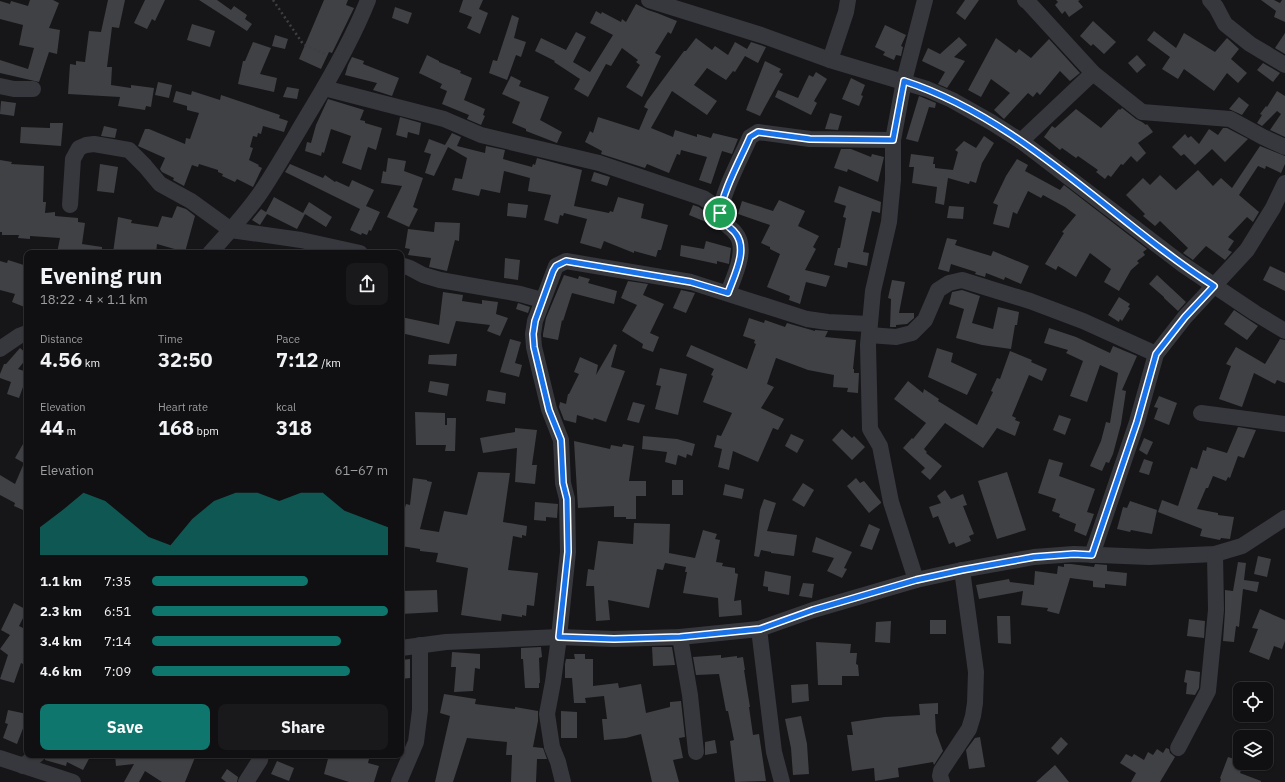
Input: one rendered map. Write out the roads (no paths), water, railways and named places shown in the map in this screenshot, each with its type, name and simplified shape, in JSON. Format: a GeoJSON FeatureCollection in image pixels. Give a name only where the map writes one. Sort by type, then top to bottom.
{"type":"FeatureCollection","features":[{"type":"Feature","properties":{"kind":"street"},"geometry":{"type":"LineString","coordinates":[[213,250],[260,192],[340,61],[357,27],[368,0]]}},
{"type":"Feature","properties":{"kind":"street"},"geometry":{"type":"LineString","coordinates":[[648,0],[754,33],[830,60],[904,81],[952,100],[1021,141],[1182,264],[1285,331]]}},
{"type":"Feature","properties":{"kind":"street"},"geometry":{"type":"LineString","coordinates":[[830,60],[846,12],[848,0]]}},
{"type":"Feature","properties":{"kind":"street"},"geometry":{"type":"LineString","coordinates":[[916,580],[891,502],[880,446],[870,429],[868,346],[873,290],[889,222],[893,180],[893,140],[904,81],[924,0]]}},
{"type":"Feature","properties":{"kind":"street"},"geometry":{"type":"LineString","coordinates":[[1025,0],[1093,73],[1142,112],[1230,119],[1285,147]]}},
{"type":"Feature","properties":{"kind":"street"},"geometry":{"type":"LineString","coordinates":[[1210,0],[1216,7],[1225,24],[1250,44],[1285,65]]}},
{"type":"Feature","properties":{"kind":"street"},"geometry":{"type":"LineString","coordinates":[[1021,141],[1093,73]]}},
{"type":"Feature","properties":{"kind":"street"},"geometry":{"type":"LineString","coordinates":[[0,86],[14,90],[33,89]]}},
{"type":"Feature","properties":{"kind":"street"},"geometry":{"type":"LineString","coordinates":[[324,88],[444,119],[481,135],[599,163],[703,198],[712,204],[720,213],[726,225],[736,234],[741,247],[739,262],[728,293]]}},
{"type":"Feature","properties":{"kind":"street"},"geometry":{"type":"LineString","coordinates":[[720,213],[723,199],[750,137],[758,132],[810,139],[893,140]]}},
{"type":"Feature","properties":{"kind":"street"},"geometry":{"type":"LineString","coordinates":[[70,205],[73,159],[79,148],[94,144],[129,150],[160,184],[190,201],[230,230],[301,240],[346,250]]}},
{"type":"Feature","properties":{"kind":"street"},"geometry":{"type":"LineString","coordinates":[[1092,555],[1137,422],[1156,354],[1185,317],[1247,250],[1273,208],[1285,183]]}},
{"type":"Feature","properties":{"kind":"street"},"geometry":{"type":"LineString","coordinates":[[563,782],[558,762],[552,747],[547,714],[554,682],[568,552],[567,499],[563,483],[561,440],[549,410],[534,347],[533,334],[535,321],[542,300],[556,266],[566,261],[691,282],[807,319],[869,330],[896,337],[912,333],[925,320],[938,290],[949,283],[962,280],[1030,301],[1083,321],[1156,354]]}},
{"type":"Feature","properties":{"kind":"street"},"geometry":{"type":"LineString","coordinates":[[404,266],[423,275],[440,280],[513,293],[542,300]]}},
{"type":"Feature","properties":{"kind":"street"},"geometry":{"type":"LineString","coordinates":[[0,349],[24,334]]}},
{"type":"Feature","properties":{"kind":"street"},"geometry":{"type":"LineString","coordinates":[[1201,414],[1285,424]]}},
{"type":"Feature","properties":{"kind":"street"},"geometry":{"type":"LineString","coordinates":[[404,648],[446,642],[559,637],[614,639],[680,637],[760,629],[813,610],[916,580],[1034,557],[1074,554],[1149,558],[1216,554],[1242,546],[1285,518]]}},
{"type":"Feature","properties":{"kind":"street"},"geometry":{"type":"LineString","coordinates":[[1178,748],[1208,691],[1216,610],[1216,554]]}},
{"type":"Feature","properties":{"kind":"street"},"geometry":{"type":"LineString","coordinates":[[942,782],[940,776],[941,772],[969,728],[975,702],[976,672],[962,570]]}},
{"type":"Feature","properties":{"kind":"street"},"geometry":{"type":"LineString","coordinates":[[760,629],[774,752],[782,782]]}},
{"type":"Feature","properties":{"kind":"street"},"geometry":{"type":"LineString","coordinates":[[680,637],[690,695],[696,752]]}},
{"type":"Feature","properties":{"kind":"street"},"geometry":{"type":"LineString","coordinates":[[399,782],[416,742],[420,710],[420,645]]}},
{"type":"Feature","properties":{"kind":"street"},"geometry":{"type":"LineString","coordinates":[[0,758],[23,766],[46,778],[73,782]]}},
{"type":"Feature","properties":{"kind":"street"},"geometry":{"type":"LineString","coordinates":[[23,766],[33,758]]}},
{"type":"Feature","properties":{"kind":"street"},"geometry":{"type":"LineString","coordinates":[[246,782],[260,758]]}}]}
